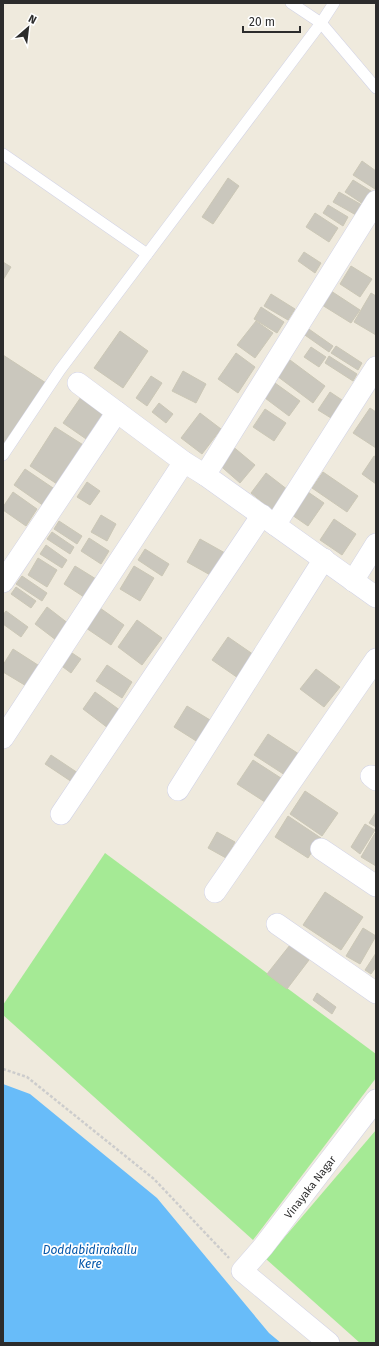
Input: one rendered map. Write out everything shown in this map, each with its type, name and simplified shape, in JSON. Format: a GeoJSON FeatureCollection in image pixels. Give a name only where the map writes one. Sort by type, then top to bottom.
{"type":"FeatureCollection","features":[{"type":"Feature","properties":{"kind":"street"},"geometry":{"type":"LineString","coordinates":[[205,475],[376,201]]}},
{"type":"Feature","properties":{"kind":"street"},"geometry":{"type":"LineString","coordinates":[[61,814],[376,367]]}},
{"type":"Feature","properties":{"kind":"street"},"geometry":{"type":"LineString","coordinates":[[78,383],[184,462],[205,475],[376,597]]}},
{"type":"Feature","properties":{"kind":"street"},"geometry":{"type":"LineString","coordinates":[[3,582],[117,412]]}},
{"type":"Feature","properties":{"kind":"street"},"geometry":{"type":"LineString","coordinates":[[3,738],[184,462]]}},
{"type":"Feature","properties":{"kind":"street"},"geometry":{"type":"LineString","coordinates":[[352,581],[376,544]]}},
{"type":"Feature","properties":{"kind":"street"},"geometry":{"type":"LineString","coordinates":[[178,790],[324,559]]}},
{"type":"Feature","properties":{"kind":"street"},"geometry":{"type":"LineString","coordinates":[[216,892],[376,659]]}},
{"type":"Feature","properties":{"kind":"street"},"geometry":{"type":"LineString","coordinates":[[321,849],[376,886]]}},
{"type":"Feature","properties":{"kind":"street"},"geometry":{"type":"LineString","coordinates":[[277,924],[376,993]]}},
{"type":"Feature","properties":{"kind":"street","name":"Vinayaka Nagar"},"geometry":{"type":"LineString","coordinates":[[242,1271],[264,1246],[376,1100]]}},
{"type":"Feature","properties":{"kind":"street"},"geometry":{"type":"LineString","coordinates":[[242,1271],[329,1343]]}},
{"type":"Feature","properties":{"kind":"lane"},"geometry":{"type":"LineString","coordinates":[[291,3],[321,24],[376,88]]}},
{"type":"Feature","properties":{"kind":"lane"},"geometry":{"type":"LineString","coordinates":[[3,455],[60,370],[321,24],[334,3]]}},
{"type":"Feature","properties":{"kind":"lane"},"geometry":{"type":"LineString","coordinates":[[3,154],[147,254]]}},
{"type":"Feature","properties":{"kind":"lane"},"geometry":{"type":"LineString","coordinates":[[60,370],[78,383]]}},
{"type":"Feature","properties":{"kind":"path"},"geometry":{"type":"LineString","coordinates":[[3,1069],[27,1077],[154,1179],[242,1271]]}},
{"type":"Feature","properties":{"kind":"green space"},"geometry":{"type":"Polygon","coordinates":[[[105,853],[376,1054],[376,1078],[253,1240],[3,1015],[3,1005],[105,853]]]}},
{"type":"Feature","properties":{"kind":"green space"},"geometry":{"type":"Polygon","coordinates":[[[376,1130],[376,1343],[360,1343],[266,1259],[376,1130]]]}},
{"type":"Feature","properties":{"kind":"water","name":"Doddabidirakallu Kere"},"geometry":{"type":"Polygon","coordinates":[[[3,1084],[30,1094],[157,1198],[269,1333],[281,1343],[3,1343],[3,1084]]]}},
{"type":"Feature","properties":{"kind":"building"},"geometry":{"type":"Polygon","coordinates":[[[362,161],[376,171],[375,189],[353,175],[362,161]]]}},
{"type":"Feature","properties":{"kind":"building"},"geometry":{"type":"Polygon","coordinates":[[[228,178],[239,186],[213,224],[202,217],[228,178]]]}},
{"type":"Feature","properties":{"kind":"building"},"geometry":{"type":"Polygon","coordinates":[[[353,180],[374,193],[366,206],[345,192],[353,180]]]}},
{"type":"Feature","properties":{"kind":"building"},"geometry":{"type":"Polygon","coordinates":[[[339,192],[362,205],[356,215],[333,202],[339,192]]]}},
{"type":"Feature","properties":{"kind":"building"},"geometry":{"type":"Polygon","coordinates":[[[328,205],[348,217],[343,226],[323,213],[328,205]]]}},
{"type":"Feature","properties":{"kind":"building"},"geometry":{"type":"Polygon","coordinates":[[[315,213],[338,228],[329,242],[306,227],[315,213]]]}},
{"type":"Feature","properties":{"kind":"building"},"geometry":{"type":"Polygon","coordinates":[[[304,252],[321,263],[315,273],[298,261],[304,252]]]}},
{"type":"Feature","properties":{"kind":"building"},"geometry":{"type":"Polygon","coordinates":[[[3,262],[11,267],[3,280],[3,262]]]}},
{"type":"Feature","properties":{"kind":"building"},"geometry":{"type":"Polygon","coordinates":[[[351,266],[372,279],[360,297],[340,284],[351,266]]]}},
{"type":"Feature","properties":{"kind":"building"},"geometry":{"type":"Polygon","coordinates":[[[331,291],[360,310],[351,323],[322,305],[331,291]]]}},
{"type":"Feature","properties":{"kind":"building"},"geometry":{"type":"Polygon","coordinates":[[[371,293],[376,296],[376,335],[354,322],[371,293]]]}},
{"type":"Feature","properties":{"kind":"building"},"geometry":{"type":"Polygon","coordinates":[[[271,294],[295,309],[288,320],[264,306],[271,294]]]}},
{"type":"Feature","properties":{"kind":"building"},"geometry":{"type":"Polygon","coordinates":[[[261,307],[284,322],[277,333],[254,319],[261,307]]]}},
{"type":"Feature","properties":{"kind":"building"},"geometry":{"type":"Polygon","coordinates":[[[256,321],[273,333],[255,358],[237,345],[256,321]]]}},
{"type":"Feature","properties":{"kind":"building"},"geometry":{"type":"Polygon","coordinates":[[[306,327],[333,346],[329,352],[302,333],[306,327]]]}},
{"type":"Feature","properties":{"kind":"building"},"geometry":{"type":"Polygon","coordinates":[[[120,331],[148,351],[123,388],[94,368],[120,331]]]}},
{"type":"Feature","properties":{"kind":"building"},"geometry":{"type":"Polygon","coordinates":[[[336,346],[362,363],[358,370],[331,353],[336,346]]]}},
{"type":"Feature","properties":{"kind":"building"},"geometry":{"type":"Polygon","coordinates":[[[311,347],[326,357],[319,367],[304,357],[311,347]]]}},
{"type":"Feature","properties":{"kind":"building"},"geometry":{"type":"Polygon","coordinates":[[[236,353],[255,367],[238,393],[218,379],[236,353]]]}},
{"type":"Feature","properties":{"kind":"building"},"geometry":{"type":"Polygon","coordinates":[[[3,355],[46,383],[3,444],[3,355]]]}},
{"type":"Feature","properties":{"kind":"building"},"geometry":{"type":"Polygon","coordinates":[[[329,356],[357,374],[353,381],[325,363],[329,356]]]}},
{"type":"Feature","properties":{"kind":"building"},"geometry":{"type":"Polygon","coordinates":[[[290,360],[325,386],[313,403],[277,376],[290,360]]]}},
{"type":"Feature","properties":{"kind":"building"},"geometry":{"type":"Polygon","coordinates":[[[183,371],[206,384],[196,403],[172,391],[183,371]]]}},
{"type":"Feature","properties":{"kind":"building"},"geometry":{"type":"Polygon","coordinates":[[[151,376],[162,383],[147,406],[136,398],[151,376]]]}},
{"type":"Feature","properties":{"kind":"building"},"geometry":{"type":"Polygon","coordinates":[[[275,383],[300,401],[289,416],[265,398],[275,383]]]}},
{"type":"Feature","properties":{"kind":"building"},"geometry":{"type":"Polygon","coordinates":[[[330,392],[342,400],[331,418],[318,410],[330,392]]]}},
{"type":"Feature","properties":{"kind":"building"},"geometry":{"type":"Polygon","coordinates":[[[81,397],[107,415],[89,441],[63,423],[81,397]]]}},
{"type":"Feature","properties":{"kind":"building"},"geometry":{"type":"Polygon","coordinates":[[[159,403],[173,414],[166,423],[152,412],[159,403]]]}},
{"type":"Feature","properties":{"kind":"building"},"geometry":{"type":"Polygon","coordinates":[[[370,408],[376,412],[376,448],[353,433],[370,408]]]}},
{"type":"Feature","properties":{"kind":"building"},"geometry":{"type":"Polygon","coordinates":[[[265,409],[286,423],[274,441],[253,427],[265,409]]]}},
{"type":"Feature","properties":{"kind":"building"},"geometry":{"type":"Polygon","coordinates":[[[200,413],[221,429],[202,454],[181,438],[200,413]]]}},
{"type":"Feature","properties":{"kind":"building"},"geometry":{"type":"Polygon","coordinates":[[[55,427],[88,448],[63,488],[30,466],[55,427]]]}},
{"type":"Feature","properties":{"kind":"building"},"geometry":{"type":"Polygon","coordinates":[[[231,445],[255,465],[240,483],[216,462],[231,445]]]}},
{"type":"Feature","properties":{"kind":"building"},"geometry":{"type":"Polygon","coordinates":[[[374,456],[376,457],[376,484],[362,474],[374,456]]]}},
{"type":"Feature","properties":{"kind":"building"},"geometry":{"type":"Polygon","coordinates":[[[25,469],[56,490],[44,506],[14,485],[25,469]]]}},
{"type":"Feature","properties":{"kind":"building"},"geometry":{"type":"Polygon","coordinates":[[[323,472],[358,496],[347,512],[312,488],[323,472]]]}},
{"type":"Feature","properties":{"kind":"building"},"geometry":{"type":"Polygon","coordinates":[[[266,473],[288,490],[272,510],[251,493],[266,473]]]}},
{"type":"Feature","properties":{"kind":"building"},"geometry":{"type":"Polygon","coordinates":[[[87,482],[100,491],[90,505],[77,497],[87,482]]]}},
{"type":"Feature","properties":{"kind":"building"},"geometry":{"type":"Polygon","coordinates":[[[13,492],[37,509],[26,526],[3,510],[3,507],[13,492]]]}},
{"type":"Feature","properties":{"kind":"building"},"geometry":{"type":"Polygon","coordinates":[[[308,492],[324,503],[308,526],[292,515],[308,492]]]}},
{"type":"Feature","properties":{"kind":"building"},"geometry":{"type":"Polygon","coordinates":[[[101,515],[116,524],[107,541],[91,532],[101,515]]]}},
{"type":"Feature","properties":{"kind":"building"},"geometry":{"type":"Polygon","coordinates":[[[334,519],[356,534],[342,555],[320,540],[334,519]]]}},
{"type":"Feature","properties":{"kind":"building"},"geometry":{"type":"Polygon","coordinates":[[[59,521],[82,536],[77,544],[54,529],[59,521]]]}},
{"type":"Feature","properties":{"kind":"building"},"geometry":{"type":"Polygon","coordinates":[[[52,532],[74,547],[70,554],[47,539],[52,532]]]}},
{"type":"Feature","properties":{"kind":"building"},"geometry":{"type":"Polygon","coordinates":[[[89,538],[109,551],[101,564],[81,551],[89,538]]]}},
{"type":"Feature","properties":{"kind":"building"},"geometry":{"type":"Polygon","coordinates":[[[200,539],[225,553],[212,576],[187,562],[200,539]]]}},
{"type":"Feature","properties":{"kind":"building"},"geometry":{"type":"Polygon","coordinates":[[[46,545],[67,560],[62,568],[40,554],[46,545]]]}},
{"type":"Feature","properties":{"kind":"building"},"geometry":{"type":"Polygon","coordinates":[[[145,549],[169,564],[162,576],[138,560],[145,549]]]}},
{"type":"Feature","properties":{"kind":"building"},"geometry":{"type":"Polygon","coordinates":[[[38,558],[57,570],[47,587],[28,575],[38,558]]]}},
{"type":"Feature","properties":{"kind":"building"},"geometry":{"type":"Polygon","coordinates":[[[75,566],[96,579],[84,597],[64,584],[75,566]]]}},
{"type":"Feature","properties":{"kind":"building"},"geometry":{"type":"Polygon","coordinates":[[[134,566],[154,578],[140,601],[120,589],[134,566]]]}},
{"type":"Feature","properties":{"kind":"building"},"geometry":{"type":"Polygon","coordinates":[[[22,576],[47,593],[42,601],[16,584],[22,576]]]}},
{"type":"Feature","properties":{"kind":"building"},"geometry":{"type":"Polygon","coordinates":[[[16,587],[36,601],[31,608],[11,594],[16,587]]]}},
{"type":"Feature","properties":{"kind":"building"},"geometry":{"type":"Polygon","coordinates":[[[47,607],[69,624],[56,640],[35,624],[47,607]]]}},
{"type":"Feature","properties":{"kind":"building"},"geometry":{"type":"Polygon","coordinates":[[[100,608],[124,625],[111,645],[86,628],[100,608]]]}},
{"type":"Feature","properties":{"kind":"building"},"geometry":{"type":"Polygon","coordinates":[[[6,611],[28,627],[21,637],[3,624],[3,615],[6,611]]]}},
{"type":"Feature","properties":{"kind":"building"},"geometry":{"type":"Polygon","coordinates":[[[137,620],[162,638],[142,665],[118,647],[137,620]]]}},
{"type":"Feature","properties":{"kind":"building"},"geometry":{"type":"Polygon","coordinates":[[[228,637],[257,657],[241,680],[212,660],[228,637]]]}},
{"type":"Feature","properties":{"kind":"building"},"geometry":{"type":"Polygon","coordinates":[[[13,649],[41,667],[28,687],[3,672],[3,665],[13,649]]]}},
{"type":"Feature","properties":{"kind":"building"},"geometry":{"type":"Polygon","coordinates":[[[69,651],[81,659],[71,673],[59,664],[69,651]]]}},
{"type":"Feature","properties":{"kind":"building"},"geometry":{"type":"Polygon","coordinates":[[[107,665],[132,682],[122,698],[96,681],[107,665]]]}},
{"type":"Feature","properties":{"kind":"building"},"geometry":{"type":"Polygon","coordinates":[[[316,669],[340,687],[324,707],[300,689],[316,669]]]}},
{"type":"Feature","properties":{"kind":"building"},"geometry":{"type":"Polygon","coordinates":[[[95,692],[121,711],[108,728],[83,709],[95,692]]]}},
{"type":"Feature","properties":{"kind":"building"},"geometry":{"type":"Polygon","coordinates":[[[187,706],[215,723],[201,744],[174,727],[187,706]]]}},
{"type":"Feature","properties":{"kind":"building"},"geometry":{"type":"Polygon","coordinates":[[[268,734],[302,756],[288,777],[254,755],[268,734]]]}},
{"type":"Feature","properties":{"kind":"building"},"geometry":{"type":"Polygon","coordinates":[[[51,755],[78,773],[72,782],[45,764],[51,755]]]}},
{"type":"Feature","properties":{"kind":"building"},"geometry":{"type":"Polygon","coordinates":[[[253,760],[284,780],[268,804],[237,784],[253,760]]]}},
{"type":"Feature","properties":{"kind":"building"},"geometry":{"type":"Polygon","coordinates":[[[305,791],[338,813],[322,836],[290,814],[305,791]]]}},
{"type":"Feature","properties":{"kind":"building"},"geometry":{"type":"Polygon","coordinates":[[[376,812],[376,827],[369,823],[376,812]]]}},
{"type":"Feature","properties":{"kind":"building"},"geometry":{"type":"Polygon","coordinates":[[[288,816],[321,838],[308,858],[275,837],[288,816]]]}},
{"type":"Feature","properties":{"kind":"building"},"geometry":{"type":"Polygon","coordinates":[[[365,824],[375,830],[360,854],[351,847],[365,824]]]}},
{"type":"Feature","properties":{"kind":"building"},"geometry":{"type":"Polygon","coordinates":[[[217,832],[235,842],[226,858],[208,848],[217,832]]]}},
{"type":"Feature","properties":{"kind":"building"},"geometry":{"type":"Polygon","coordinates":[[[375,833],[376,834],[376,866],[361,857],[375,833]]]}},
{"type":"Feature","properties":{"kind":"building"},"geometry":{"type":"Polygon","coordinates":[[[325,892],[363,917],[341,950],[303,925],[325,892]]]}},
{"type":"Feature","properties":{"kind":"building"},"geometry":{"type":"Polygon","coordinates":[[[363,928],[376,936],[360,964],[346,956],[363,928]]]}},
{"type":"Feature","properties":{"kind":"building"},"geometry":{"type":"Polygon","coordinates":[[[290,945],[309,960],[287,989],[267,974],[290,945]]]}},
{"type":"Feature","properties":{"kind":"building"},"geometry":{"type":"Polygon","coordinates":[[[376,953],[376,967],[371,974],[365,970],[376,953]]]}},
{"type":"Feature","properties":{"kind":"building"},"geometry":{"type":"Polygon","coordinates":[[[317,993],[336,1007],[332,1014],[313,1000],[317,993]]]}}]}
